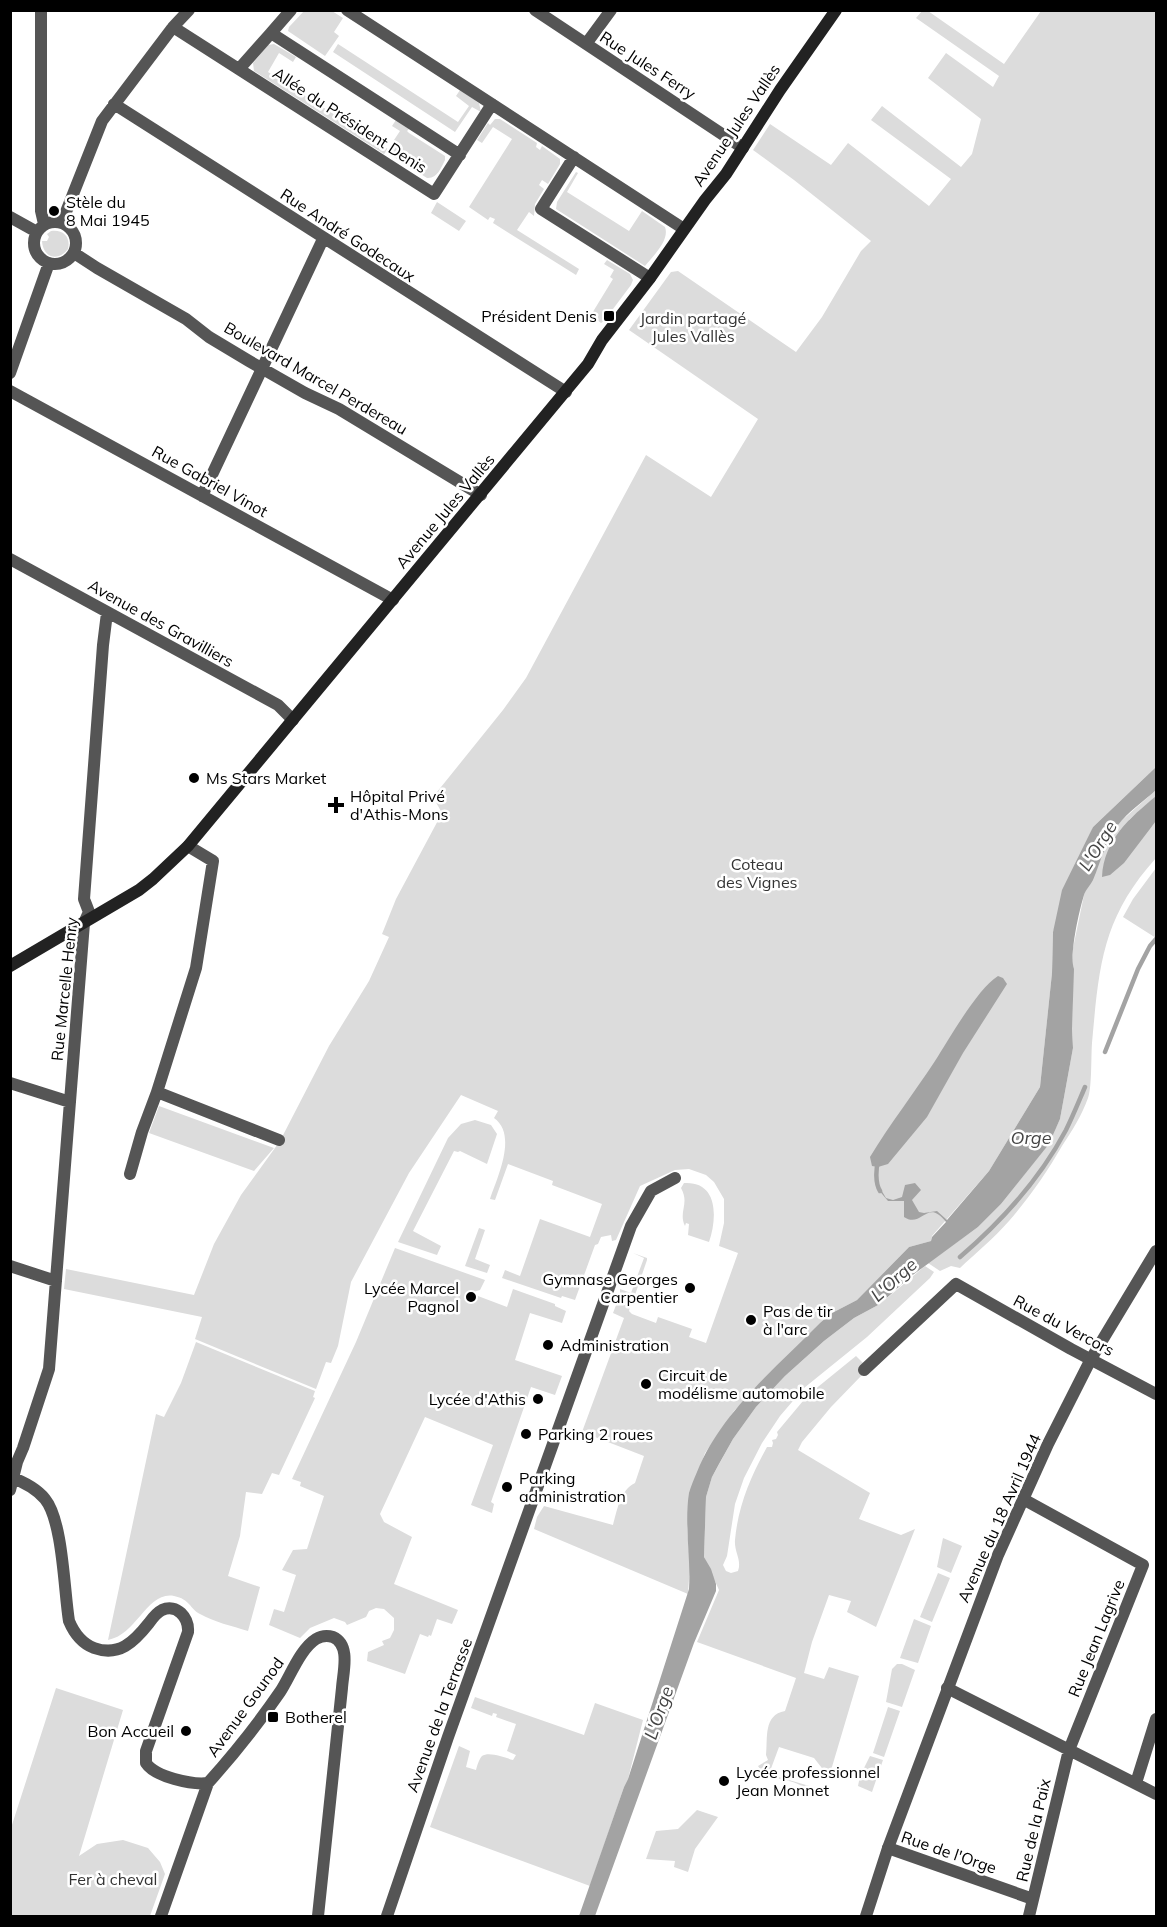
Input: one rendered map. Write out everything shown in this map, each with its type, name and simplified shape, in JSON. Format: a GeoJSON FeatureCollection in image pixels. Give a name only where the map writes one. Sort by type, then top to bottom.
{"type":"FeatureCollection","features":[{"type":"Feature","properties":{"kind":"main road","name":"Avenue Jules Vallès"},"geometry":{"type":"LineString","coordinates":[[10,966],[139,890],[188,846],[588,364],[602,340],[726,174],[780,90],[836,10]]}},
{"type":"Feature","properties":{"kind":"street"},"geometry":{"type":"LineString","coordinates":[[10,217],[40,228],[56,221],[68,225],[75,235],[74,253],[63,263],[49,263],[38,256],[35,251],[34,238],[40,228],[41,211],[41,10]]}},
{"type":"Feature","properties":{"kind":"street"},"geometry":{"type":"LineString","coordinates":[[62,222],[98,129],[114,104],[173,27],[189,10]]}},
{"type":"Feature","properties":{"kind":"street"},"geometry":{"type":"LineString","coordinates":[[239,69],[291,10]]}},
{"type":"Feature","properties":{"kind":"street"},"geometry":{"type":"LineString","coordinates":[[347,10],[684,229]]}},
{"type":"Feature","properties":{"kind":"street","name":"Rue Jules Ferry"},"geometry":{"type":"LineString","coordinates":[[535,10],[743,148]]}},
{"type":"Feature","properties":{"kind":"street"},"geometry":{"type":"LineString","coordinates":[[586,44],[611,10]]}},
{"type":"Feature","properties":{"kind":"street","name":"Allée du Président Denis"},"geometry":{"type":"LineString","coordinates":[[173,27],[434,194],[492,104]]}},
{"type":"Feature","properties":{"kind":"street","name":"Allée du Président Denis"},"geometry":{"type":"LineString","coordinates":[[271,33],[460,155]]}},
{"type":"Feature","properties":{"kind":"street","name":"Rue André Godecaux"},"geometry":{"type":"LineString","coordinates":[[114,104],[566,392]]}},
{"type":"Feature","properties":{"kind":"street"},"geometry":{"type":"LineString","coordinates":[[574,157],[541,209],[650,278]]}},
{"type":"Feature","properties":{"kind":"street"},"geometry":{"type":"LineString","coordinates":[[202,496],[323,239]]}},
{"type":"Feature","properties":{"kind":"street","name":"Boulevard Marcel Perdereau"},"geometry":{"type":"LineString","coordinates":[[74,253],[186,319],[209,336],[304,393],[339,409],[481,495]]}},
{"type":"Feature","properties":{"kind":"street"},"geometry":{"type":"LineString","coordinates":[[10,373],[49,263]]}},
{"type":"Feature","properties":{"kind":"street","name":"Rue Gabriel Vinot"},"geometry":{"type":"LineString","coordinates":[[10,391],[393,600]]}},
{"type":"Feature","properties":{"kind":"street","name":"Avenue des Gravilliers"},"geometry":{"type":"LineString","coordinates":[[10,559],[278,705],[293,720]]}},
{"type":"Feature","properties":{"kind":"street","name":"Rue Marcelle Henry"},"geometry":{"type":"LineString","coordinates":[[12,1482],[49,1369],[84,922],[89,912],[84,899],[103,645],[108,613]]}},
{"type":"Feature","properties":{"kind":"street"},"geometry":{"type":"LineString","coordinates":[[130,1174],[196,968],[213,861],[188,846]]}},
{"type":"Feature","properties":{"kind":"street"},"geometry":{"type":"LineString","coordinates":[[10,1083],[70,1102]]}},
{"type":"Feature","properties":{"kind":"street"},"geometry":{"type":"LineString","coordinates":[[157,1092],[279,1140]]}},
{"type":"Feature","properties":{"kind":"street","name":"Avenue de la Terrasse"},"geometry":{"type":"LineString","coordinates":[[387,1917],[448,1737],[631,1226],[651,1191],[675,1178]]}},
{"type":"Feature","properties":{"kind":"street","name":"Avenue du 18 Avril 1944"},"geometry":{"type":"LineString","coordinates":[[866,1917],[888,1848],[983,1591],[1023,1499],[1091,1359],[1156,1251]]}},
{"type":"Feature","properties":{"kind":"street"},"geometry":{"type":"LineString","coordinates":[[10,1266],[56,1281]]}},
{"type":"Feature","properties":{"kind":"street","name":"Rue du Vercors"},"geometry":{"type":"LineString","coordinates":[[864,1370],[956,1284],[1156,1394]]}},
{"type":"Feature","properties":{"kind":"street","name":"Avenue Gounod"},"geometry":{"type":"LineString","coordinates":[[12,1482],[35,1489],[46,1501],[55,1517],[69,1621],[83,1642],[105,1651],[117,1650],[126,1647],[140,1635],[156,1614],[162,1610],[178,1611],[186,1619],[188,1632],[145,1756],[149,1768],[156,1773],[199,1784],[208,1783],[281,1691],[308,1646],[321,1636],[335,1638],[341,1643],[344,1650],[344,1668],[318,1917]]}},
{"type":"Feature","properties":{"kind":"street","name":"Rue Jean Lagrive"},"geometry":{"type":"LineString","coordinates":[[1023,1499],[1143,1565],[1069,1750]]}},
{"type":"Feature","properties":{"kind":"street"},"geometry":{"type":"LineString","coordinates":[[947,1688],[1156,1794]]}},
{"type":"Feature","properties":{"kind":"street"},"geometry":{"type":"LineString","coordinates":[[1136,1784],[1156,1719]]}},
{"type":"Feature","properties":{"kind":"street","name":"Rue de la Paix"},"geometry":{"type":"LineString","coordinates":[[1029,1917],[1069,1750]]}},
{"type":"Feature","properties":{"kind":"street"},"geometry":{"type":"LineString","coordinates":[[161,1917],[208,1783]]}},
{"type":"Feature","properties":{"kind":"street","name":"Rue de l'Orge"},"geometry":{"type":"LineString","coordinates":[[888,1848],[1033,1899]]}},
{"type":"Feature","properties":{"kind":"green space"},"geometry":{"type":"Polygon","coordinates":[[[304,11],[332,11],[343,18],[334,32],[339,36],[325,56],[288,31],[304,11]]]}},
{"type":"Feature","properties":{"kind":"green space","name":"Coteau des Vignes"},"geometry":{"type":"Polygon","coordinates":[[[922,11],[928,11],[1004,64],[1041,11],[1156,11],[1156,767],[1093,827],[1053,932],[1052,973],[1040,1087],[989,1171],[932,1236],[931,1241],[909,1247],[857,1300],[832,1313],[821,1322],[734,1411],[705,1453],[688,1502],[687,1529],[690,1563],[688,1594],[534,1529],[537,1517],[544,1506],[613,1525],[623,1496],[635,1483],[644,1456],[582,1432],[624,1318],[613,1313],[618,1300],[632,1300],[629,1311],[632,1314],[656,1323],[658,1317],[692,1329],[689,1337],[706,1343],[738,1253],[719,1246],[724,1223],[724,1199],[714,1182],[706,1175],[689,1169],[675,1170],[640,1186],[616,1240],[612,1241],[611,1235],[601,1237],[595,1245],[575,1300],[562,1296],[561,1298],[502,1278],[505,1270],[520,1276],[540,1219],[590,1237],[602,1204],[552,1185],[553,1181],[508,1164],[495,1200],[490,1199],[501,1169],[505,1146],[501,1126],[494,1118],[498,1111],[461,1095],[409,1173],[351,1282],[338,1346],[331,1363],[326,1362],[316,1389],[195,1339],[202,1317],[64,1289],[66,1269],[194,1295],[214,1244],[241,1195],[280,1141],[329,1046],[369,981],[389,937],[382,934],[396,899],[442,813],[433,797],[526,678],[646,455],[711,497],[758,419],[629,330],[671,272],[678,271],[796,352],[822,317],[861,251],[871,241],[753,150],[770,124],[831,165],[848,143],[929,206],[951,179],[871,120],[882,106],[961,167],[972,154],[981,119],[928,78],[946,53],[993,87],[999,76],[916,18],[922,11]]]}},
{"type":"Feature","properties":{"kind":"green space"},"geometry":{"type":"Polygon","coordinates":[[[274,44],[296,57],[293,62],[279,53],[268,72],[388,149],[400,131],[392,126],[396,120],[409,129],[407,131],[409,133],[445,156],[438,172],[433,177],[427,178],[386,152],[384,154],[254,71],[253,63],[268,45],[274,44]]]}},
{"type":"Feature","properties":{"kind":"green space"},"geometry":{"type":"Polygon","coordinates":[[[338,44],[458,122],[469,106],[456,96],[460,90],[479,103],[481,112],[472,107],[455,132],[333,52],[338,44]]]}},
{"type":"Feature","properties":{"kind":"green space"},"geometry":{"type":"Polygon","coordinates":[[[495,119],[500,119],[537,143],[536,147],[540,150],[542,146],[560,159],[560,164],[548,184],[542,180],[539,185],[544,189],[535,204],[534,216],[529,212],[517,230],[579,269],[576,275],[493,223],[495,219],[490,217],[488,220],[469,207],[512,139],[493,127],[482,143],[477,140],[488,123],[490,125],[495,119]]]}},
{"type":"Feature","properties":{"kind":"green space"},"geometry":{"type":"Polygon","coordinates":[[[576,172],[578,173],[567,192],[629,231],[642,211],[665,227],[663,242],[645,266],[556,209],[557,202],[576,172]]]}},
{"type":"Feature","properties":{"kind":"green space"},"geometry":{"type":"Polygon","coordinates":[[[437,202],[466,221],[459,231],[431,213],[437,202]]]}},
{"type":"Feature","properties":{"kind":"green space"},"geometry":{"type":"Polygon","coordinates":[[[51,231],[59,231],[67,238],[68,249],[60,256],[48,254],[43,247],[42,241],[47,241],[49,237],[47,234],[51,231]]]}},
{"type":"Feature","properties":{"kind":"green space"},"geometry":{"type":"Polygon","coordinates":[[[607,260],[630,274],[633,280],[601,323],[591,315],[613,279],[610,277],[614,270],[604,264],[607,260]]]}},
{"type":"Feature","properties":{"kind":"green space"},"geometry":{"type":"Polygon","coordinates":[[[1156,790],[1156,796],[1129,820],[1152,826],[1156,821],[1156,858],[1124,901],[1106,944],[1097,990],[1090,1087],[1083,1111],[1044,1175],[1009,1221],[960,1268],[951,1266],[940,1271],[928,1263],[978,1227],[1001,1204],[1049,1143],[1060,1119],[1073,1048],[1073,948],[1084,895],[1107,841],[1120,822],[1156,790]]]}},
{"type":"Feature","properties":{"kind":"green space"},"geometry":{"type":"Polygon","coordinates":[[[1156,868],[1156,938],[1123,917],[1156,868]]]}},
{"type":"Feature","properties":{"kind":"green space"},"geometry":{"type":"Polygon","coordinates":[[[159,1106],[274,1148],[254,1171],[149,1133],[159,1106]]]}},
{"type":"Feature","properties":{"kind":"green space"},"geometry":{"type":"Polygon","coordinates":[[[475,1120],[491,1125],[497,1134],[487,1164],[460,1151],[454,1151],[413,1231],[441,1246],[437,1255],[398,1242],[448,1138],[461,1124],[475,1120]]]}},
{"type":"Feature","properties":{"kind":"green space"},"geometry":{"type":"Polygon","coordinates":[[[684,1183],[704,1188],[713,1203],[712,1233],[709,1242],[688,1235],[689,1224],[686,1223],[685,1226],[683,1221],[684,1199],[681,1188],[684,1183]]]}},
{"type":"Feature","properties":{"kind":"green space"},"geometry":{"type":"Polygon","coordinates":[[[479,1228],[485,1230],[475,1259],[490,1265],[487,1273],[465,1266],[479,1228]]]}},
{"type":"Feature","properties":{"kind":"green space"},"geometry":{"type":"Polygon","coordinates":[[[395,1248],[485,1280],[480,1290],[470,1293],[507,1307],[513,1289],[555,1304],[566,1311],[562,1323],[530,1313],[515,1360],[562,1376],[555,1395],[531,1387],[491,1502],[494,1504],[492,1513],[471,1505],[493,1445],[425,1417],[380,1514],[384,1522],[412,1537],[394,1584],[458,1610],[452,1624],[437,1619],[431,1636],[420,1634],[405,1674],[367,1661],[368,1652],[384,1645],[382,1641],[390,1638],[394,1630],[394,1618],[384,1609],[376,1608],[369,1611],[366,1617],[347,1625],[334,1618],[310,1628],[300,1638],[269,1625],[274,1609],[284,1612],[296,1575],[282,1570],[293,1550],[307,1549],[324,1496],[300,1486],[301,1482],[292,1479],[356,1342],[395,1248]]]}},
{"type":"Feature","properties":{"kind":"green space"},"geometry":{"type":"Polygon","coordinates":[[[633,1253],[647,1258],[647,1260],[635,1295],[620,1295],[620,1289],[631,1293],[644,1258],[633,1253]]]}},
{"type":"Feature","properties":{"kind":"green space"},"geometry":{"type":"Polygon","coordinates":[[[925,1266],[934,1272],[930,1278],[867,1337],[804,1388],[780,1416],[762,1443],[744,1478],[735,1504],[727,1556],[723,1565],[726,1571],[731,1573],[738,1571],[739,1567],[735,1540],[742,1503],[767,1447],[772,1447],[772,1440],[776,1439],[777,1432],[808,1395],[856,1356],[864,1364],[863,1374],[831,1407],[798,1450],[870,1493],[859,1519],[901,1535],[915,1529],[876,1627],[847,1612],[851,1601],[829,1595],[812,1642],[804,1673],[824,1679],[829,1667],[859,1676],[829,1777],[814,1758],[779,1747],[769,1774],[816,1788],[813,1798],[803,1787],[767,1775],[758,1766],[768,1760],[767,1735],[770,1722],[778,1713],[785,1711],[796,1678],[697,1642],[719,1590],[704,1557],[706,1497],[712,1477],[733,1439],[756,1407],[785,1376],[824,1341],[854,1318],[880,1304],[925,1266]]]}},
{"type":"Feature","properties":{"kind":"green space"},"geometry":{"type":"Polygon","coordinates":[[[196,1342],[315,1391],[313,1397],[315,1398],[279,1475],[272,1473],[262,1494],[246,1492],[240,1536],[228,1576],[260,1587],[248,1631],[205,1617],[179,1597],[165,1596],[149,1606],[127,1630],[108,1640],[156,1414],[164,1417],[181,1383],[196,1342]]]}},
{"type":"Feature","properties":{"kind":"green space"},"geometry":{"type":"Polygon","coordinates":[[[943,1538],[962,1546],[951,1573],[937,1567],[943,1538]]]}},
{"type":"Feature","properties":{"kind":"green space"},"geometry":{"type":"Polygon","coordinates":[[[938,1573],[950,1578],[932,1622],[920,1617],[938,1573]]]}},
{"type":"Feature","properties":{"kind":"green space"},"geometry":{"type":"Polygon","coordinates":[[[914,1619],[931,1626],[918,1663],[900,1658],[914,1619]]]}},
{"type":"Feature","properties":{"kind":"green space"},"geometry":{"type":"Polygon","coordinates":[[[897,1664],[915,1670],[902,1707],[886,1702],[892,1669],[897,1664]]]}},
{"type":"Feature","properties":{"kind":"green space","name":"Fer à cheval"},"geometry":{"type":"Polygon","coordinates":[[[56,1688],[123,1710],[79,1856],[97,1844],[123,1840],[148,1848],[160,1862],[165,1874],[150,1916],[11,1916],[11,1828],[56,1688]]]}},
{"type":"Feature","properties":{"kind":"green space"},"geometry":{"type":"Polygon","coordinates":[[[475,1697],[584,1735],[595,1703],[643,1720],[628,1779],[590,1886],[430,1827],[459,1746],[470,1751],[466,1767],[476,1770],[482,1756],[497,1755],[513,1760],[516,1755],[507,1751],[516,1724],[496,1717],[497,1714],[493,1713],[492,1716],[471,1708],[475,1697]]]}},
{"type":"Feature","properties":{"kind":"green space"},"geometry":{"type":"Polygon","coordinates":[[[888,1707],[900,1711],[884,1757],[873,1753],[888,1707]]]}},
{"type":"Feature","properties":{"kind":"green space"},"geometry":{"type":"Polygon","coordinates":[[[870,1756],[883,1760],[872,1792],[858,1786],[860,1776],[870,1756]]]}},
{"type":"Feature","properties":{"kind":"green space"},"geometry":{"type":"Polygon","coordinates":[[[697,1810],[718,1817],[695,1849],[688,1872],[674,1867],[675,1861],[646,1859],[656,1831],[678,1829],[697,1810]]]}},
{"type":"Feature","properties":{"kind":"water","name":"Orge"},"geometry":{"type":"Polygon","coordinates":[[[1156,767],[1156,790],[1126,816],[1114,831],[1082,902],[1073,954],[1073,1048],[1060,1119],[1049,1144],[1001,1204],[978,1227],[910,1277],[880,1304],[854,1318],[824,1341],[785,1376],[756,1407],[733,1439],[712,1477],[706,1497],[704,1557],[711,1569],[716,1591],[694,1643],[595,1916],[579,1916],[628,1779],[689,1589],[687,1517],[689,1493],[707,1450],[735,1410],[821,1322],[832,1313],[857,1300],[909,1247],[931,1241],[946,1222],[934,1212],[910,1220],[904,1217],[904,1201],[888,1201],[877,1188],[880,1188],[886,1198],[893,1200],[902,1197],[905,1185],[915,1183],[921,1190],[912,1200],[919,1212],[937,1211],[947,1220],[989,1171],[1040,1087],[1052,973],[1053,932],[1062,890],[1093,827],[1156,767]]]}},
{"type":"Feature","properties":{"kind":"water"},"geometry":{"type":"Polygon","coordinates":[[[1156,796],[1156,821],[1124,863],[1110,875],[1102,877],[1113,840],[1128,821],[1156,796]]]}},
{"type":"Feature","properties":{"kind":"water"},"geometry":{"type":"Polygon","coordinates":[[[998,976],[1003,978],[1007,984],[963,1053],[927,1117],[888,1164],[872,1166],[870,1157],[973,1002],[998,976]]]}},
{"type":"Feature","properties":{"kind":"waterway"},"geometry":{"type":"LineString","coordinates":[[1105,1052],[1138,969],[1156,939]]}},
{"type":"Feature","properties":{"kind":"waterway"},"geometry":{"type":"LineString","coordinates":[[960,1257],[991,1229],[1032,1182],[1056,1148],[1085,1087]]}},
{"type":"Feature","properties":{"kind":"waterway"},"geometry":{"type":"LineString","coordinates":[[878,1161],[876,1172],[880,1191]]}},
{"type":"Feature","properties":{"kind":"place","name":"Stèle du 8 Mai 1945"},"geometry":{"type":"Point","coordinates":[54,211]}},
{"type":"Feature","properties":{"kind":"place","name":"Président Denis"},"geometry":{"type":"Point","coordinates":[609,316]}},
{"type":"Feature","properties":{"kind":"place","name":"Ms Stars Market"},"geometry":{"type":"Point","coordinates":[194,778]}},
{"type":"Feature","properties":{"kind":"place","name":"Hôpital Privé d'Athis-Mons"},"geometry":{"type":"Point","coordinates":[336,805]}},
{"type":"Feature","properties":{"kind":"place","name":"Gymnase Georges Carpentier"},"geometry":{"type":"Point","coordinates":[690,1288]}},
{"type":"Feature","properties":{"kind":"place","name":"Lycée Marcel Pagnol"},"geometry":{"type":"Point","coordinates":[471,1297]}},
{"type":"Feature","properties":{"kind":"place","name":"Pas de tir à l'arc"},"geometry":{"type":"Point","coordinates":[751,1320]}},
{"type":"Feature","properties":{"kind":"place","name":"Administration"},"geometry":{"type":"Point","coordinates":[548,1345]}},
{"type":"Feature","properties":{"kind":"place","name":"Circuit de modélisme automobile"},"geometry":{"type":"Point","coordinates":[646,1384]}},
{"type":"Feature","properties":{"kind":"place","name":"Lycée d'Athis"},"geometry":{"type":"Point","coordinates":[538,1399]}},
{"type":"Feature","properties":{"kind":"place","name":"Parking 2 roues"},"geometry":{"type":"Point","coordinates":[526,1434]}},
{"type":"Feature","properties":{"kind":"place","name":"Parking administration"},"geometry":{"type":"Point","coordinates":[507,1487]}},
{"type":"Feature","properties":{"kind":"place","name":"Botherel"},"geometry":{"type":"Point","coordinates":[273,1717]}},
{"type":"Feature","properties":{"kind":"place","name":"Bon Accueil"},"geometry":{"type":"Point","coordinates":[186,1731]}},
{"type":"Feature","properties":{"kind":"place","name":"Lycée professionnel Jean Monnet"},"geometry":{"type":"Point","coordinates":[724,1781]}},
{"type":"Feature","properties":{"kind":"park label","name":"Jardin partagé Jules Vallès"},"geometry":{"type":"Point","coordinates":[693,327]}},
{"type":"Feature","properties":{"kind":"water label","name":"L'Orge"},"geometry":{"type":"Point","coordinates":[1098,846]}},
{"type":"Feature","properties":{"kind":"water label","name":"L'Orge"},"geometry":{"type":"Point","coordinates":[894,1280]}},
{"type":"Feature","properties":{"kind":"water label","name":"L'Orge"},"geometry":{"type":"Point","coordinates":[659,1713]}}]}
